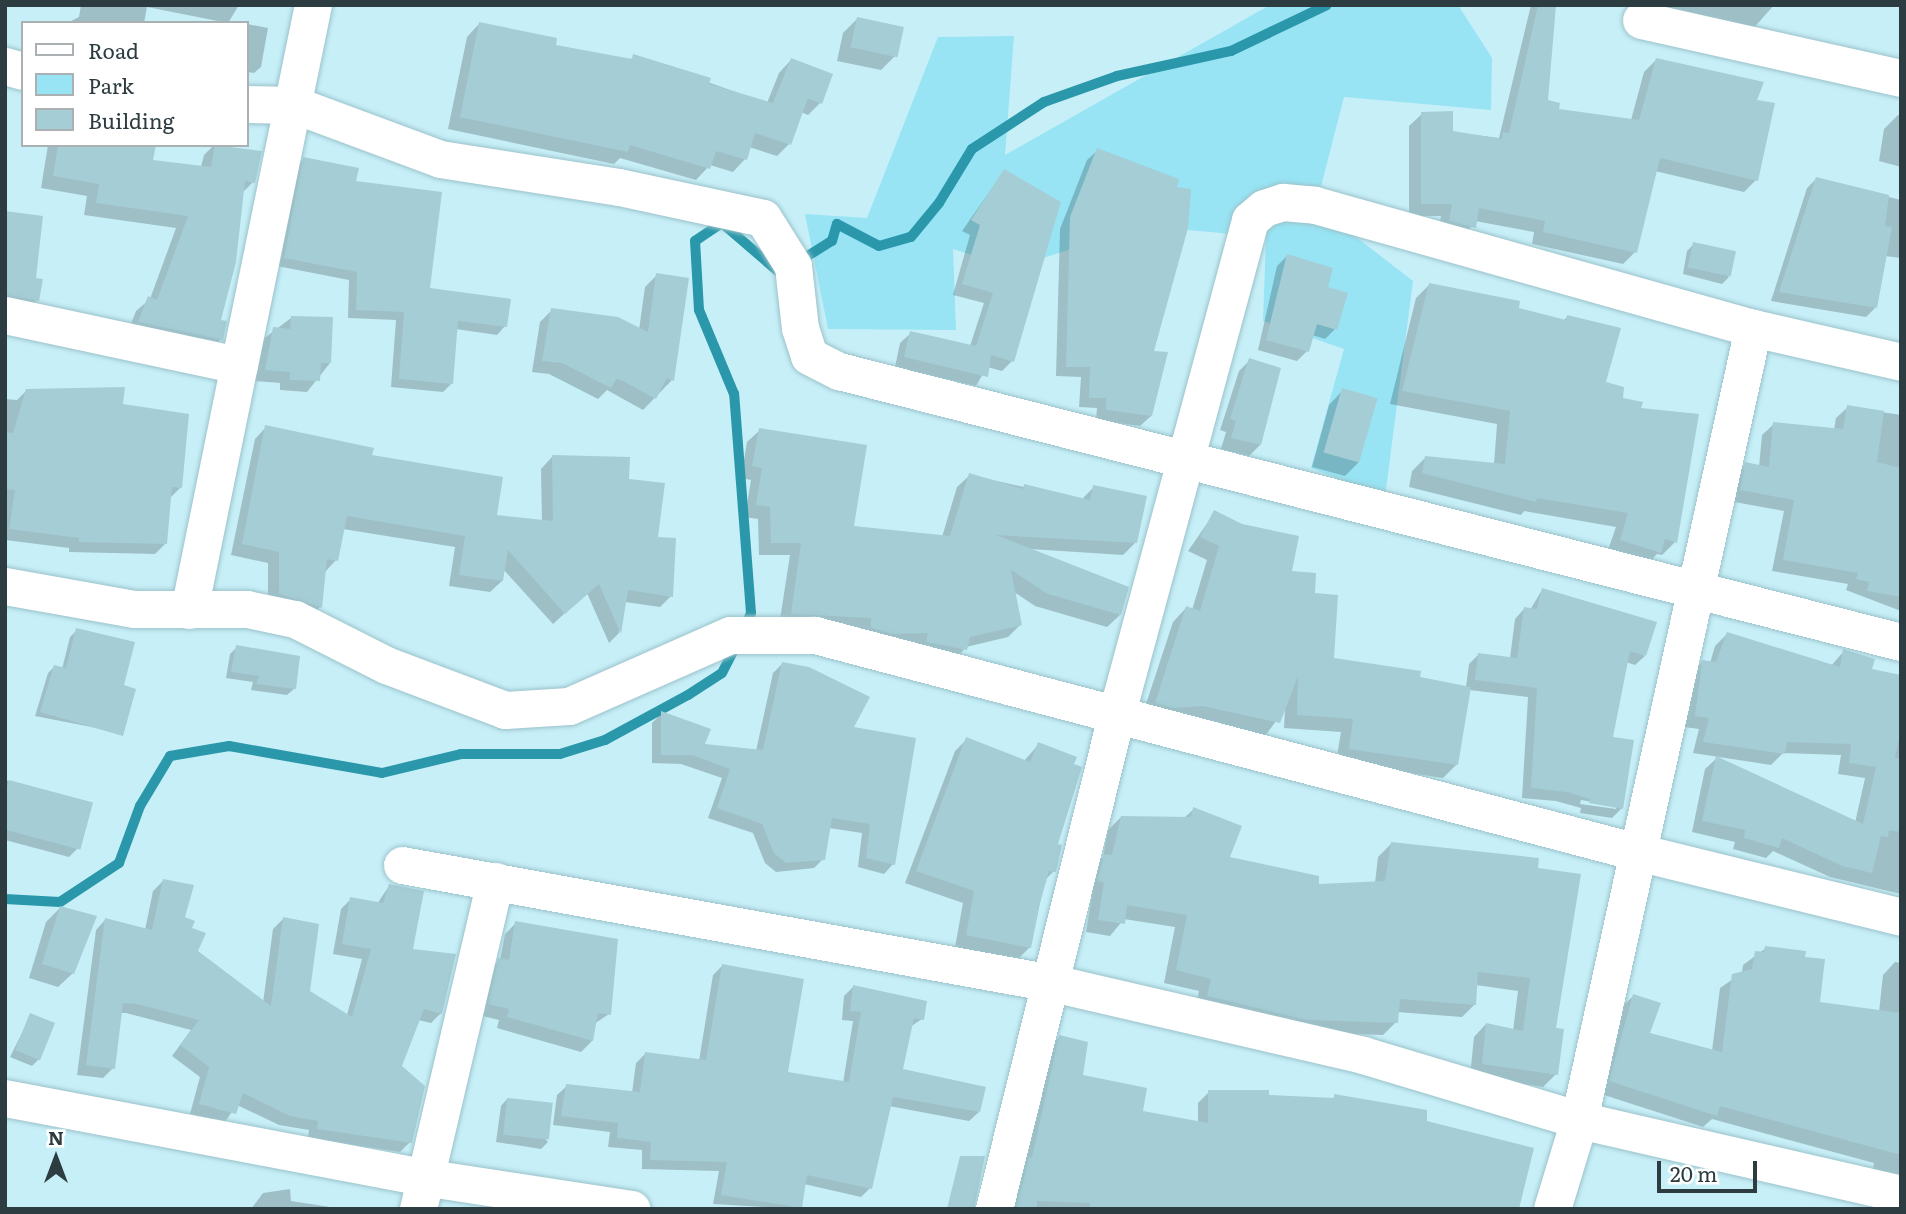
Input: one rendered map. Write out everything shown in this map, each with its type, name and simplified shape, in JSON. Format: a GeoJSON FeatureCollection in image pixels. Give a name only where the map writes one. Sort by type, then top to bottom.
{"type":"FeatureCollection","features":[{"type":"Feature","properties":{"kind":"street"},"geometry":{"type":"LineString","coordinates":[[189,610],[295,105],[313,5]]}},
{"type":"Feature","properties":{"kind":"street"},"geometry":{"type":"LineString","coordinates":[[1641,20],[1901,78]]}},
{"type":"Feature","properties":{"kind":"street"},"geometry":{"type":"LineString","coordinates":[[248,104],[295,105],[440,159],[620,187],[764,218],[793,266],[800,328],[809,356],[839,371],[1901,642]]}},
{"type":"Feature","properties":{"kind":"street"},"geometry":{"type":"LineString","coordinates":[[993,1209],[1052,982],[1116,716],[1188,460],[1243,238],[1251,220],[1264,208],[1283,202],[1315,205],[1754,328],[1901,362]]}},
{"type":"Feature","properties":{"kind":"street"},"geometry":{"type":"LineString","coordinates":[[5,315],[239,365]]}},
{"type":"Feature","properties":{"kind":"street"},"geometry":{"type":"LineString","coordinates":[[1552,1209],[1579,1120],[1754,328]]}},
{"type":"Feature","properties":{"kind":"street"},"geometry":{"type":"LineString","coordinates":[[5,586],[134,609],[247,609],[295,619],[386,665],[505,710],[569,706],[704,644],[730,635],[780,632],[815,635],[1637,852],[1901,916]]}},
{"type":"Feature","properties":{"kind":"street"},"geometry":{"type":"LineString","coordinates":[[402,865],[1052,982],[1363,1055],[1579,1120],[1901,1194]]}},
{"type":"Feature","properties":{"kind":"street"},"geometry":{"type":"LineString","coordinates":[[420,1193],[495,881]]}},
{"type":"Feature","properties":{"kind":"street"},"geometry":{"type":"LineString","coordinates":[[5,1098],[420,1193],[632,1209]]}},
{"type":"Feature","properties":{"kind":"green space"},"geometry":{"type":"Polygon","coordinates":[[[1270,5],[1458,5],[1492,58],[1491,110],[1344,97],[1316,206],[1413,281],[1385,497],[1311,468],[1344,349],[1263,321],[1266,237],[1143,226],[1012,268],[953,249],[956,330],[828,329],[805,214],[867,218],[938,37],[1014,36],[1005,155],[1270,5]]]}},
{"type":"Feature","properties":{"kind":"building"},"geometry":{"type":"Polygon","coordinates":[[[1538,5],[1556,5],[1548,100],[1560,103],[1559,109],[1639,120],[1656,58],[1764,82],[1757,100],[1775,103],[1758,181],[1660,158],[1637,253],[1543,232],[1545,221],[1479,208],[1476,228],[1449,221],[1452,204],[1421,204],[1421,112],[1453,111],[1453,131],[1502,139],[1503,132],[1509,133],[1538,5]]]}},
{"type":"Feature","properties":{"kind":"building"},"geometry":{"type":"Polygon","coordinates":[[[857,17],[904,27],[898,57],[851,47],[857,17]]]}},
{"type":"Feature","properties":{"kind":"building"},"geometry":{"type":"Polygon","coordinates":[[[479,22],[557,38],[556,45],[632,59],[633,54],[711,78],[709,84],[773,103],[791,58],[833,74],[822,104],[808,98],[791,145],[755,133],[747,160],[716,151],[710,169],[630,145],[628,152],[460,117],[479,22]]]}},
{"type":"Feature","properties":{"kind":"building"},"geometry":{"type":"Polygon","coordinates":[[[58,147],[156,147],[153,160],[211,167],[215,147],[262,151],[255,183],[245,181],[236,262],[221,320],[227,321],[223,340],[138,322],[148,296],[157,300],[188,216],[96,203],[99,184],[53,176],[58,147]]]}},
{"type":"Feature","properties":{"kind":"building"},"geometry":{"type":"Polygon","coordinates":[[[1097,148],[1179,179],[1177,187],[1191,189],[1188,228],[1154,351],[1168,352],[1152,416],[1106,410],[1106,398],[1089,398],[1090,367],[1066,367],[1070,217],[1097,148]]]}},
{"type":"Feature","properties":{"kind":"building"},"geometry":{"type":"Polygon","coordinates":[[[303,157],[359,168],[356,181],[442,192],[430,288],[511,299],[507,327],[458,321],[453,384],[399,379],[404,312],[356,310],[357,272],[284,258],[303,157]]]}},
{"type":"Feature","properties":{"kind":"building"},"geometry":{"type":"Polygon","coordinates":[[[1004,169],[1061,202],[1014,362],[991,355],[988,377],[904,357],[910,331],[976,346],[993,293],[962,284],[980,225],[971,220],[1004,169]]]}},
{"type":"Feature","properties":{"kind":"building"},"geometry":{"type":"Polygon","coordinates":[[[1816,177],[1889,195],[1885,226],[1892,227],[1877,308],[1779,292],[1816,177]]]}},
{"type":"Feature","properties":{"kind":"building"},"geometry":{"type":"Polygon","coordinates":[[[5,211],[43,216],[36,278],[43,279],[39,301],[5,295],[5,211]]]}},
{"type":"Feature","properties":{"kind":"building"},"geometry":{"type":"Polygon","coordinates":[[[1693,242],[1736,251],[1731,277],[1688,267],[1693,242]]]}},
{"type":"Feature","properties":{"kind":"building"},"geometry":{"type":"Polygon","coordinates":[[[1287,254],[1333,268],[1328,287],[1348,293],[1337,330],[1317,324],[1309,352],[1266,340],[1287,254]]]}},
{"type":"Feature","properties":{"kind":"building"},"geometry":{"type":"Polygon","coordinates":[[[656,273],[689,278],[674,381],[667,378],[656,399],[617,378],[611,388],[562,363],[542,361],[551,308],[618,317],[648,332],[656,273]]]}},
{"type":"Feature","properties":{"kind":"building"},"geometry":{"type":"Polygon","coordinates":[[[1429,283],[1520,301],[1519,308],[1566,320],[1567,315],[1621,328],[1606,382],[1624,387],[1623,398],[1643,402],[1641,408],[1699,414],[1677,543],[1665,539],[1661,553],[1620,540],[1628,513],[1537,498],[1536,502],[1422,473],[1425,456],[1505,464],[1510,411],[1402,391],[1429,283]]]}},
{"type":"Feature","properties":{"kind":"building"},"geometry":{"type":"Polygon","coordinates":[[[291,316],[333,317],[331,363],[321,363],[320,381],[290,380],[290,372],[265,370],[273,327],[290,329],[291,316]]]}},
{"type":"Feature","properties":{"kind":"building"},"geometry":{"type":"Polygon","coordinates":[[[1249,358],[1281,368],[1261,445],[1231,438],[1236,421],[1230,419],[1249,358]]]}},
{"type":"Feature","properties":{"kind":"building"},"geometry":{"type":"Polygon","coordinates":[[[125,387],[123,404],[189,414],[182,488],[172,487],[167,544],[79,542],[79,538],[9,529],[15,490],[5,489],[5,432],[13,433],[26,389],[125,387]]]}},
{"type":"Feature","properties":{"kind":"building"},"geometry":{"type":"Polygon","coordinates":[[[1342,388],[1378,398],[1359,463],[1324,452],[1342,388]]]}},
{"type":"Feature","properties":{"kind":"building"},"geometry":{"type":"Polygon","coordinates":[[[1847,405],[1884,411],[1877,462],[1901,468],[1901,597],[1867,591],[1869,582],[1856,579],[1858,573],[1783,560],[1794,500],[1740,490],[1745,462],[1769,467],[1773,422],[1843,429],[1847,405]]]}},
{"type":"Feature","properties":{"kind":"building"},"geometry":{"type":"Polygon","coordinates":[[[265,425],[374,448],[372,455],[503,477],[497,515],[553,521],[552,455],[630,457],[629,479],[665,483],[658,537],[676,538],[673,597],[628,590],[621,634],[599,584],[565,614],[508,550],[503,581],[459,575],[465,536],[347,516],[338,561],[327,559],[322,608],[279,594],[279,552],[242,544],[265,425]]]}},
{"type":"Feature","properties":{"kind":"building"},"geometry":{"type":"Polygon","coordinates":[[[759,428],[867,445],[854,526],[950,536],[969,473],[1023,489],[1024,484],[1090,500],[1093,485],[1147,496],[1137,543],[996,535],[1129,587],[1121,615],[1048,594],[1011,570],[1022,625],[970,637],[967,650],[926,642],[928,633],[893,634],[871,628],[871,618],[791,614],[801,543],[771,543],[770,507],[756,505],[762,468],[752,466],[759,428]]]}},
{"type":"Feature","properties":{"kind":"building"},"geometry":{"type":"Polygon","coordinates":[[[1214,510],[1242,524],[1299,536],[1292,571],[1316,573],[1315,593],[1338,595],[1334,658],[1421,671],[1420,677],[1471,687],[1458,765],[1349,749],[1353,719],[1297,715],[1298,676],[1280,723],[1203,706],[1173,708],[1155,703],[1186,606],[1200,611],[1219,546],[1200,537],[1214,510]]]}},
{"type":"Feature","properties":{"kind":"building"},"geometry":{"type":"Polygon","coordinates":[[[1542,588],[1657,622],[1646,656],[1630,651],[1613,737],[1634,740],[1623,809],[1589,803],[1590,799],[1567,792],[1531,788],[1537,688],[1475,680],[1478,653],[1517,658],[1524,607],[1537,609],[1542,588]]]}},
{"type":"Feature","properties":{"kind":"building"},"geometry":{"type":"Polygon","coordinates":[[[76,628],[135,642],[124,685],[136,689],[123,736],[40,712],[54,665],[66,668],[76,628]]]}},
{"type":"Feature","properties":{"kind":"building"},"geometry":{"type":"Polygon","coordinates":[[[1727,632],[1840,667],[1843,649],[1875,659],[1872,669],[1901,675],[1901,729],[1895,758],[1901,759],[1901,832],[1889,830],[1888,837],[1881,836],[1872,873],[1842,866],[1782,838],[1779,848],[1744,838],[1745,830],[1702,821],[1716,756],[1863,824],[1876,767],[1849,763],[1851,744],[1787,742],[1785,754],[1703,742],[1709,718],[1695,716],[1702,660],[1716,662],[1727,632]]]}},
{"type":"Feature","properties":{"kind":"building"},"geometry":{"type":"Polygon","coordinates":[[[236,645],[300,656],[296,689],[256,684],[259,676],[231,672],[236,645]]]}},
{"type":"Feature","properties":{"kind":"building"},"geometry":{"type":"Polygon","coordinates":[[[782,662],[809,667],[870,697],[854,727],[916,738],[895,865],[866,858],[870,824],[832,818],[825,860],[786,863],[774,853],[762,824],[717,808],[730,769],[692,755],[661,755],[661,711],[711,729],[705,744],[763,750],[782,662]]]}},
{"type":"Feature","properties":{"kind":"building"},"geometry":{"type":"Polygon","coordinates":[[[966,737],[1030,762],[1038,742],[1077,757],[1074,764],[1082,767],[1058,844],[1062,845],[1056,872],[1049,871],[1031,948],[966,935],[974,891],[916,871],[966,737]]]}},
{"type":"Feature","properties":{"kind":"building"},"geometry":{"type":"Polygon","coordinates":[[[9,780],[93,803],[80,850],[5,830],[5,795],[9,780]]]}},
{"type":"Feature","properties":{"kind":"building"},"geometry":{"type":"Polygon","coordinates":[[[1193,807],[1242,826],[1230,857],[1319,876],[1319,884],[1385,881],[1391,842],[1539,858],[1538,868],[1581,874],[1556,1028],[1564,1029],[1558,1075],[1482,1064],[1486,1023],[1523,1031],[1530,978],[1478,972],[1476,1005],[1400,999],[1398,1023],[1306,1020],[1207,996],[1211,979],[1176,970],[1187,915],[1127,905],[1125,924],[1098,920],[1104,882],[1097,881],[1104,854],[1112,855],[1121,816],[1191,817],[1193,807]]]}},
{"type":"Feature","properties":{"kind":"building"},"geometry":{"type":"Polygon","coordinates":[[[163,879],[194,885],[185,917],[195,921],[192,928],[206,933],[198,951],[271,1006],[283,917],[319,924],[310,991],[352,1017],[371,949],[342,944],[350,897],[383,903],[389,884],[424,891],[413,949],[456,954],[442,1014],[424,1009],[402,1066],[425,1086],[412,1143],[317,1129],[318,1121],[290,1116],[243,1093],[236,1114],[199,1104],[209,1067],[180,1045],[199,1020],[137,1004],[123,1003],[115,1069],[86,1065],[105,918],[152,930],[163,879]]]}},
{"type":"Feature","properties":{"kind":"building"},"geometry":{"type":"Polygon","coordinates":[[[60,906],[97,916],[74,974],[42,964],[60,906]]]}},
{"type":"Feature","properties":{"kind":"building"},"geometry":{"type":"Polygon","coordinates":[[[515,921],[618,939],[611,1015],[598,1013],[593,1041],[507,1017],[509,1009],[488,1004],[498,958],[509,960],[515,921]]]}},
{"type":"Feature","properties":{"kind":"building"},"geometry":{"type":"Polygon","coordinates":[[[1765,946],[1806,951],[1805,957],[1825,959],[1820,1002],[1901,1013],[1901,1155],[1720,1106],[1717,1116],[1609,1081],[1633,994],[1661,1003],[1650,1033],[1722,1052],[1732,974],[1752,969],[1755,951],[1764,952],[1765,946]]]}},
{"type":"Feature","properties":{"kind":"building"},"geometry":{"type":"Polygon","coordinates":[[[722,964],[804,979],[788,1072],[849,1082],[861,1012],[850,1011],[853,985],[927,1001],[924,1020],[914,1018],[903,1069],[986,1087],[980,1112],[893,1097],[872,1189],[807,1175],[802,1208],[721,1195],[727,1162],[650,1160],[651,1142],[617,1138],[618,1123],[561,1116],[566,1084],[640,1092],[645,1052],[706,1060],[722,964]]]}},
{"type":"Feature","properties":{"kind":"building"},"geometry":{"type":"Polygon","coordinates":[[[30,1013],[55,1023],[40,1060],[15,1050],[30,1013]]]}},
{"type":"Feature","properties":{"kind":"building"},"geometry":{"type":"Polygon","coordinates":[[[1059,1035],[1088,1042],[1083,1075],[1147,1088],[1143,1111],[1208,1123],[1208,1090],[1269,1090],[1269,1095],[1334,1098],[1334,1094],[1427,1110],[1427,1121],[1534,1148],[1519,1209],[1090,1209],[1090,1203],[1037,1201],[1037,1209],[1016,1209],[1029,1157],[1032,1157],[1059,1035]]]}},
{"type":"Feature","properties":{"kind":"building"},"geometry":{"type":"Polygon","coordinates":[[[507,1098],[553,1103],[549,1140],[503,1135],[507,1098]]]}},
{"type":"Feature","properties":{"kind":"building"},"geometry":{"type":"Polygon","coordinates":[[[960,1156],[985,1156],[974,1209],[947,1209],[960,1156]]]}},
{"type":"Feature","properties":{"kind":"waterway"},"geometry":{"type":"LineString","coordinates":[[798,262],[832,241],[837,224],[879,246],[911,237],[939,203],[972,149],[1044,102],[1117,76],[1231,51],[1327,5]]}},
{"type":"Feature","properties":{"kind":"waterway"},"geometry":{"type":"LineString","coordinates":[[745,626],[751,613],[734,394],[699,310],[695,241],[722,223],[780,273]]}},
{"type":"Feature","properties":{"kind":"waterway"},"geometry":{"type":"LineString","coordinates":[[5,899],[60,902],[119,863],[140,806],[170,756],[229,746],[382,773],[461,754],[560,754],[605,740],[688,695],[722,673],[737,643]]}}]}
